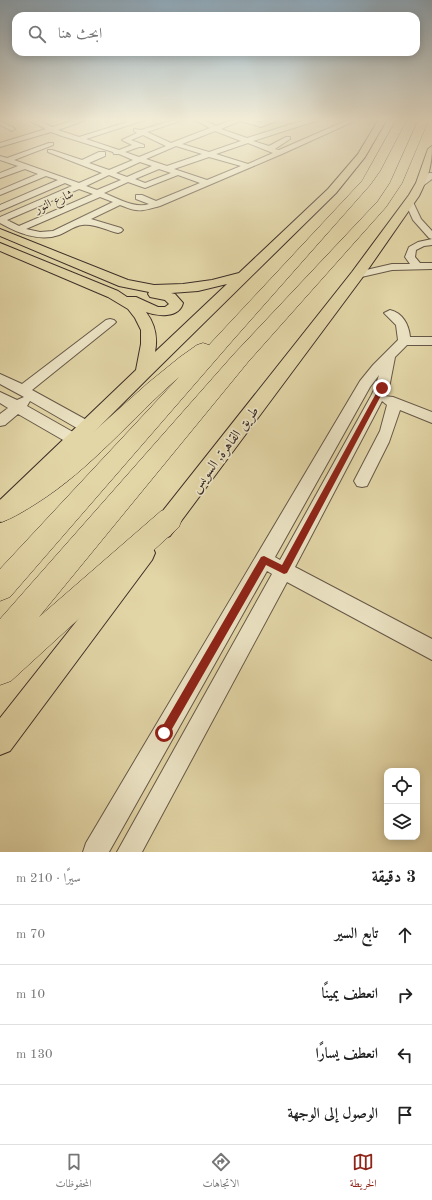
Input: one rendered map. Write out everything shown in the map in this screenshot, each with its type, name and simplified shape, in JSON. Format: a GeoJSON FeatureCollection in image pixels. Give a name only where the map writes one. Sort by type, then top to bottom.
{"type":"FeatureCollection","features":[{"type":"Feature","properties":{"kind":"highway"},"geometry":{"type":"LineString","coordinates":[[0,588],[358,191],[374,171],[381,159]]}},
{"type":"Feature","properties":{"kind":"highway"},"geometry":{"type":"LineString","coordinates":[[0,641],[241,358],[375,211],[392,190],[406,159]]}},
{"type":"Feature","properties":{"kind":"highway"},"geometry":{"type":"LineString","coordinates":[[1,512],[45,486],[63,472],[174,371],[204,348],[226,336]]}},
{"type":"Feature","properties":{"kind":"highway"},"geometry":{"type":"LineString","coordinates":[[0,670],[170,519]]}},
{"type":"Feature","properties":{"kind":"main road"},"geometry":{"type":"LineString","coordinates":[[1,512],[246,274],[343,178],[359,159]]}},
{"type":"Feature","properties":{"kind":"main road","name":"طريق القاهرة, السويس"},"geometry":{"type":"LineString","coordinates":[[0,741],[357,275],[421,183],[429,159]]}},
{"type":"Feature","properties":{"kind":"main road"},"geometry":{"type":"LineString","coordinates":[[0,232],[134,285],[145,291],[170,297],[175,300],[176,305],[169,311],[158,312],[132,300],[121,298],[0,247]]}},
{"type":"Feature","properties":{"kind":"main road"},"geometry":{"type":"LineString","coordinates":[[134,285],[153,289],[186,289],[207,286],[246,274]]}},
{"type":"Feature","properties":{"kind":"main road"},"geometry":{"type":"LineString","coordinates":[[121,298],[138,312],[148,330],[149,344],[144,372]]}},
{"type":"Feature","properties":{"kind":"street"},"geometry":{"type":"LineString","coordinates":[[4,159],[63,177],[130,206],[141,208],[153,205],[266,159]]}},
{"type":"Feature","properties":{"kind":"street"},"geometry":{"type":"LineString","coordinates":[[34,169],[57,159]]}},
{"type":"Feature","properties":{"kind":"street"},"geometry":{"type":"LineString","coordinates":[[70,159],[83,165],[146,186],[177,173]]}},
{"type":"Feature","properties":{"kind":"street"},"geometry":{"type":"LineString","coordinates":[[83,165],[93,159]]}},
{"type":"Feature","properties":{"kind":"street"},"geometry":{"type":"LineString","coordinates":[[0,220],[139,159],[207,183]]}},
{"type":"Feature","properties":{"kind":"street","name":"شارع النور"},"geometry":{"type":"LineString","coordinates":[[19,229],[146,172],[196,159]]}},
{"type":"Feature","properties":{"kind":"street"},"geometry":{"type":"LineString","coordinates":[[223,159],[248,166]]}},
{"type":"Feature","properties":{"kind":"street"},"geometry":{"type":"LineString","coordinates":[[127,165],[146,172]]}},
{"type":"Feature","properties":{"kind":"street"},"geometry":{"type":"LineString","coordinates":[[0,176],[25,166]]}},
{"type":"Feature","properties":{"kind":"street"},"geometry":{"type":"LineString","coordinates":[[0,193],[46,173]]}},
{"type":"Feature","properties":{"kind":"street"},"geometry":{"type":"LineString","coordinates":[[421,183],[432,175]]}},
{"type":"Feature","properties":{"kind":"street"},"geometry":{"type":"LineString","coordinates":[[0,208],[63,177]]}},
{"type":"Feature","properties":{"kind":"street"},"geometry":{"type":"LineString","coordinates":[[139,197],[153,205]]}},
{"type":"Feature","properties":{"kind":"street","name":"شارع النور"},"geometry":{"type":"LineString","coordinates":[[0,220],[36,235],[56,233],[120,202]]}},
{"type":"Feature","properties":{"kind":"street"},"geometry":{"type":"LineString","coordinates":[[409,202],[417,220],[432,236]]}},
{"type":"Feature","properties":{"kind":"street"},"geometry":{"type":"LineString","coordinates":[[95,223],[130,206]]}},
{"type":"Feature","properties":{"kind":"street"},"geometry":{"type":"LineString","coordinates":[[77,223],[87,221],[118,230]]}},
{"type":"Feature","properties":{"kind":"street"},"geometry":{"type":"LineString","coordinates":[[417,266],[410,257],[412,249],[421,244],[432,242]]}},
{"type":"Feature","properties":{"kind":"street"},"geometry":{"type":"LineString","coordinates":[[357,275],[386,268],[432,266]]}},
{"type":"Feature","properties":{"kind":"street"},"geometry":{"type":"LineString","coordinates":[[95,852],[365,384],[377,368],[404,341],[404,327],[400,321],[390,313]]}},
{"type":"Feature","properties":{"kind":"street"},"geometry":{"type":"LineString","coordinates":[[0,421],[6,402],[25,392],[110,322]]}},
{"type":"Feature","properties":{"kind":"street"},"geometry":{"type":"LineString","coordinates":[[404,341],[432,341]]}},
{"type":"Feature","properties":{"kind":"street"},"geometry":{"type":"LineString","coordinates":[[362,481],[391,419],[394,408],[386,399],[382,388],[389,357]]}},
{"type":"Feature","properties":{"kind":"street"},"geometry":{"type":"LineString","coordinates":[[1,380],[87,427]]}},
{"type":"Feature","properties":{"kind":"street"},"geometry":{"type":"LineString","coordinates":[[386,399],[432,418]]}},
{"type":"Feature","properties":{"kind":"street"},"geometry":{"type":"LineString","coordinates":[[130,852],[284,570],[386,399]]}},
{"type":"Feature","properties":{"kind":"street"},"geometry":{"type":"LineString","coordinates":[[6,402],[75,440]]}},
{"type":"Feature","properties":{"kind":"street"},"geometry":{"type":"LineString","coordinates":[[264,560],[432,650]]}},
{"type":"Feature","properties":{"kind":"route"},"geometry":{"type":"LineString","coordinates":[[164,733],[264,560],[284,570],[382,388]]}}]}
